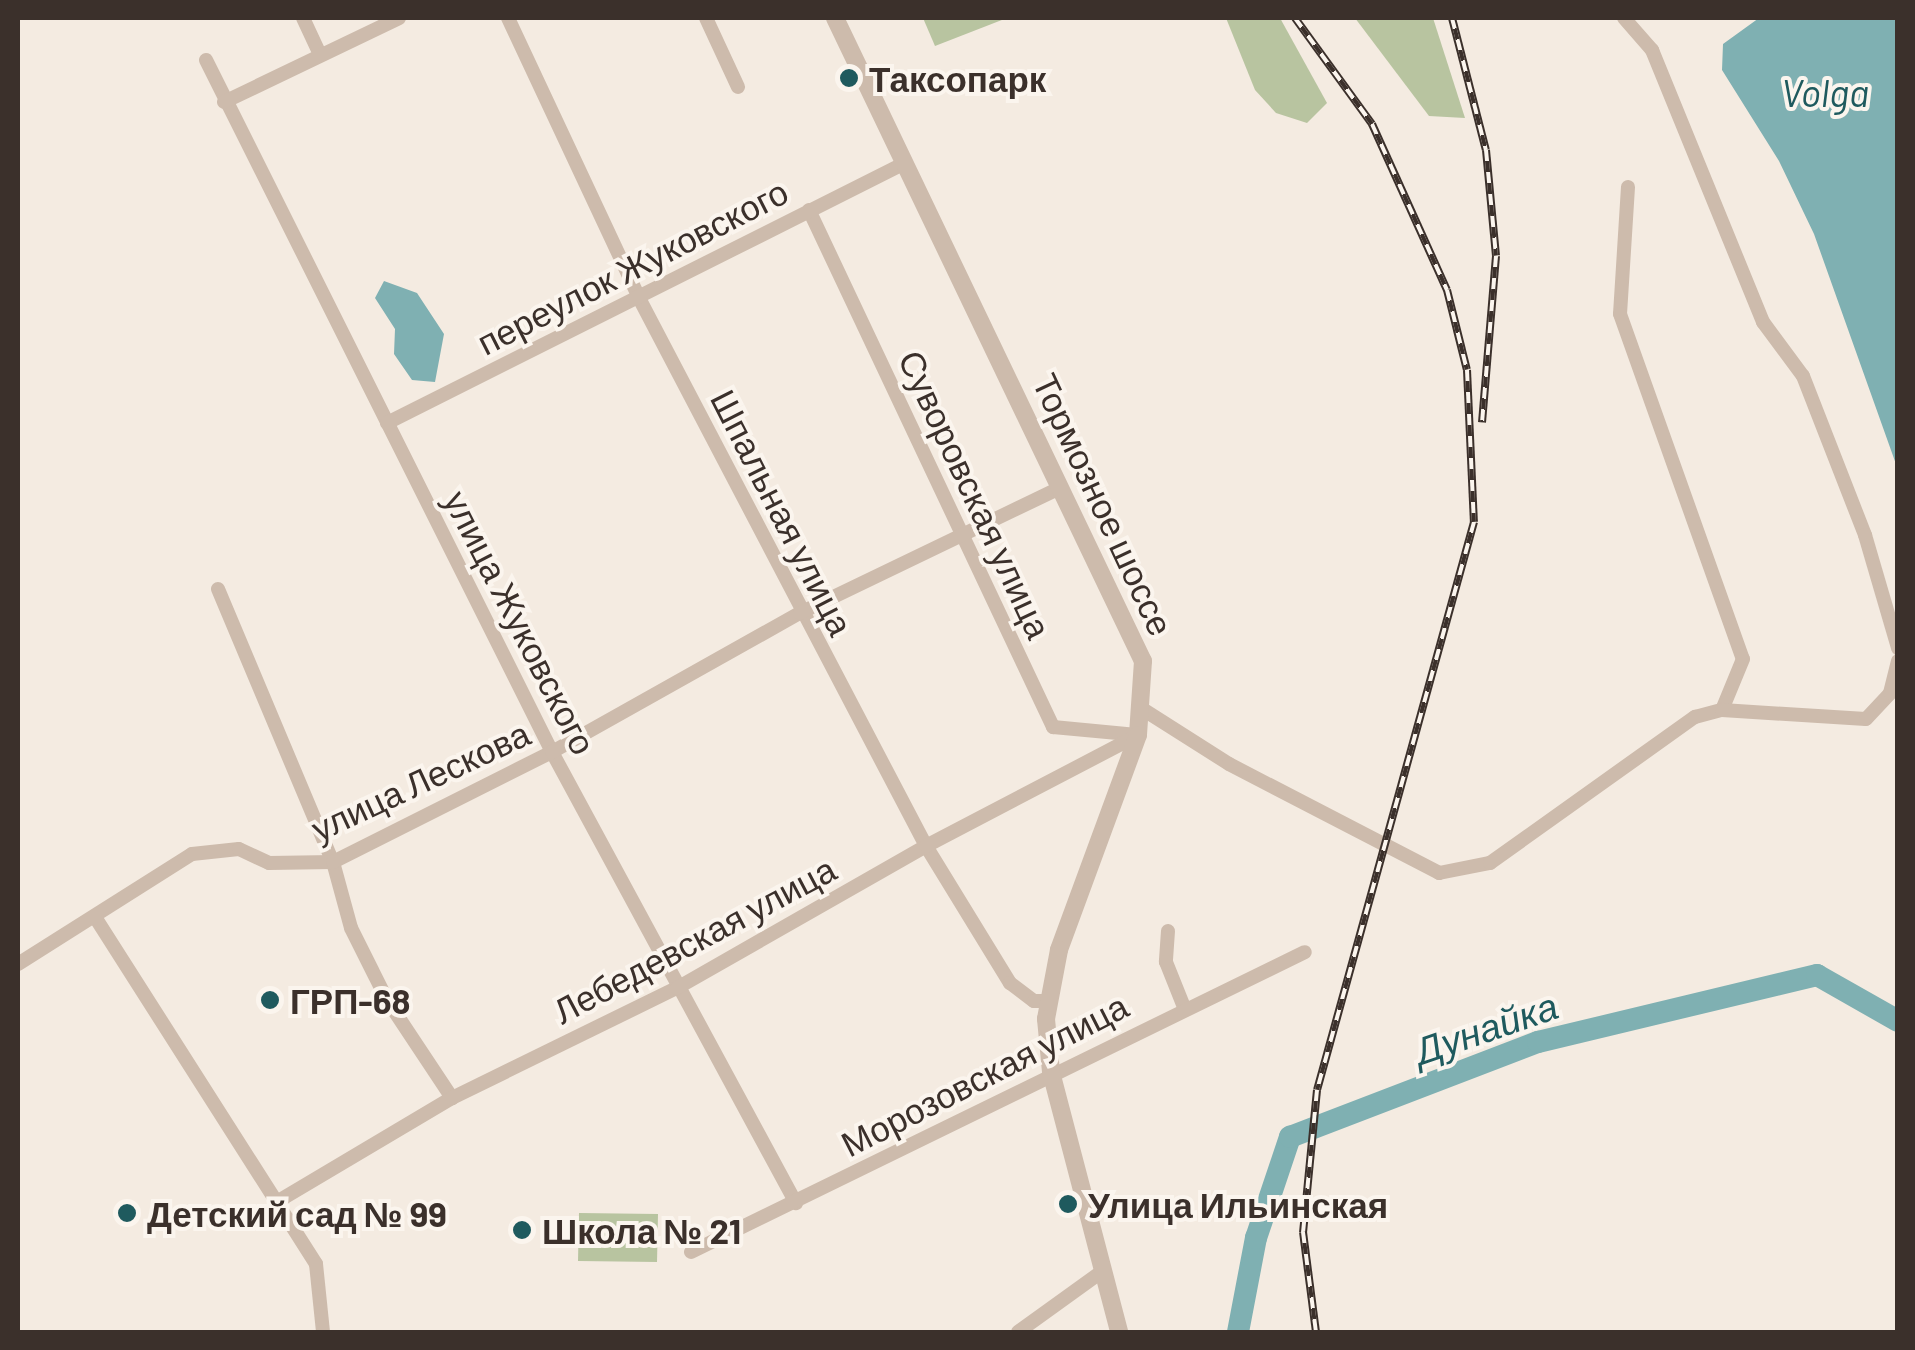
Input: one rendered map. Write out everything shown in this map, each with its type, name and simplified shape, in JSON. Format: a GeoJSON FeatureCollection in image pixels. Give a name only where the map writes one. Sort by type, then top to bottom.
{"type":"FeatureCollection","features":[{"type":"Feature","properties":{"kind":"street"},"geometry":{"type":"LineString","coordinates":[[303,18],[320,54]]}},
{"type":"Feature","properties":{"kind":"street"},"geometry":{"type":"LineString","coordinates":[[224,102],[399,18]]}},
{"type":"Feature","properties":{"kind":"street","name":"Шпальная улица"},"geometry":{"type":"LineString","coordinates":[[508,18],[639,298],[800,613],[926,846],[1010,982],[1034,1000],[1048,1000]]}},
{"type":"Feature","properties":{"kind":"street"},"geometry":{"type":"LineString","coordinates":[[706,18],[738,87]]}},
{"type":"Feature","properties":{"kind":"street","name":"Тормозное шоссе"},"geometry":{"type":"LineString","coordinates":[[835,18],[1060,488],[1132,627],[1143,660],[1144,710],[1138,735],[1059,950],[1048,1000],[1051,1072],[1119,1332]]}},
{"type":"Feature","properties":{"kind":"street"},"geometry":{"type":"LineString","coordinates":[[1624,18],[1652,50],[1763,322],[1803,376],[1865,535],[1898,648]]}},
{"type":"Feature","properties":{"kind":"street","name":"улица Жуковского"},"geometry":{"type":"LineString","coordinates":[[206,60],[552,752],[796,1203]]}},
{"type":"Feature","properties":{"kind":"street","name":"переулок Жуковского"},"geometry":{"type":"LineString","coordinates":[[387,423],[905,164]]}},
{"type":"Feature","properties":{"kind":"street"},"geometry":{"type":"LineString","coordinates":[[1628,186],[1620,314],[1743,659],[1722,710]]}},
{"type":"Feature","properties":{"kind":"street","name":"Суворовская улица"},"geometry":{"type":"LineString","coordinates":[[809,210],[1053,727],[1138,735]]}},
{"type":"Feature","properties":{"kind":"street","name":"улица Лескова"},"geometry":{"type":"LineString","coordinates":[[18,964],[192,854],[240,849],[269,862],[333,862],[552,752],[800,613],[964,538],[1060,488]]}},
{"type":"Feature","properties":{"kind":"street"},"geometry":{"type":"LineString","coordinates":[[218,589],[333,862],[351,928],[387,1000],[452,1098]]}},
{"type":"Feature","properties":{"kind":"street"},"geometry":{"type":"LineString","coordinates":[[1144,710],[1228,764],[1439,873],[1490,863],[1695,717],[1722,710],[1866,719],[1890,693],[1898,661]]}},
{"type":"Feature","properties":{"kind":"street","name":"Лебедевская улица"},"geometry":{"type":"LineString","coordinates":[[280,1200],[452,1098],[677,988],[926,846],[1138,735]]}},
{"type":"Feature","properties":{"kind":"street"},"geometry":{"type":"LineString","coordinates":[[96,917],[280,1200],[316,1264],[323,1332]]}},
{"type":"Feature","properties":{"kind":"street"},"geometry":{"type":"LineString","coordinates":[[1168,932],[1166,962],[1184,1007]]}},
{"type":"Feature","properties":{"kind":"street","name":"Морозовская улица"},"geometry":{"type":"LineString","coordinates":[[692,1252],[1051,1072],[1305,952]]}},
{"type":"Feature","properties":{"kind":"street"},"geometry":{"type":"LineString","coordinates":[[1018,1332],[1104,1270]]}},
{"type":"Feature","properties":{"kind":"green space"},"geometry":{"type":"Polygon","coordinates":[[[923,18],[1007,18],[935,46],[923,18]]]}},
{"type":"Feature","properties":{"kind":"green space"},"geometry":{"type":"Polygon","coordinates":[[[1226,18],[1280,18],[1327,103],[1307,123],[1276,113],[1255,90],[1226,18]]]}},
{"type":"Feature","properties":{"kind":"green space"},"geometry":{"type":"Polygon","coordinates":[[[1355,18],[1433,18],[1465,118],[1429,116],[1355,18]]]}},
{"type":"Feature","properties":{"kind":"green space"},"geometry":{"type":"Polygon","coordinates":[[[579,1213],[658,1214],[657,1262],[578,1261],[579,1213]]]}},
{"type":"Feature","properties":{"kind":"water","name":"Volga"},"geometry":{"type":"Polygon","coordinates":[[[1759,18],[1897,18],[1897,467],[1814,234],[1779,161],[1722,70],[1723,44],[1759,18]]]}},
{"type":"Feature","properties":{"kind":"water"},"geometry":{"type":"Polygon","coordinates":[[[384,281],[417,293],[444,334],[435,382],[412,380],[394,354],[395,329],[375,298],[384,281]]]}},
{"type":"Feature","properties":{"kind":"waterway","name":"Дунайка"},"geometry":{"type":"LineString","coordinates":[[1238,1332],[1256,1238],[1290,1137],[1538,1042],[1817,975],[1898,1021]]}},
{"type":"Feature","properties":{"kind":"railway"},"geometry":{"type":"LineString","coordinates":[[1295,18],[1372,124],[1447,290],[1467,370],[1474,522],[1317,1090],[1303,1232],[1316,1332]]}},
{"type":"Feature","properties":{"kind":"railway"},"geometry":{"type":"LineString","coordinates":[[1452,18],[1486,150],[1496,256],[1482,422]]}},
{"type":"Feature","properties":{"kind":"place","name":"Таксопарк"},"geometry":{"type":"Point","coordinates":[849,78]}},
{"type":"Feature","properties":{"kind":"place","name":"ГРП-68"},"geometry":{"type":"Point","coordinates":[270,1000]}},
{"type":"Feature","properties":{"kind":"place","name":"Улица Ильинская"},"geometry":{"type":"Point","coordinates":[1068,1204]}},
{"type":"Feature","properties":{"kind":"place","name":"Детский сад № 99"},"geometry":{"type":"Point","coordinates":[127,1213]}},
{"type":"Feature","properties":{"kind":"place","name":"Школа № 21"},"geometry":{"type":"Point","coordinates":[522,1230]}}]}
